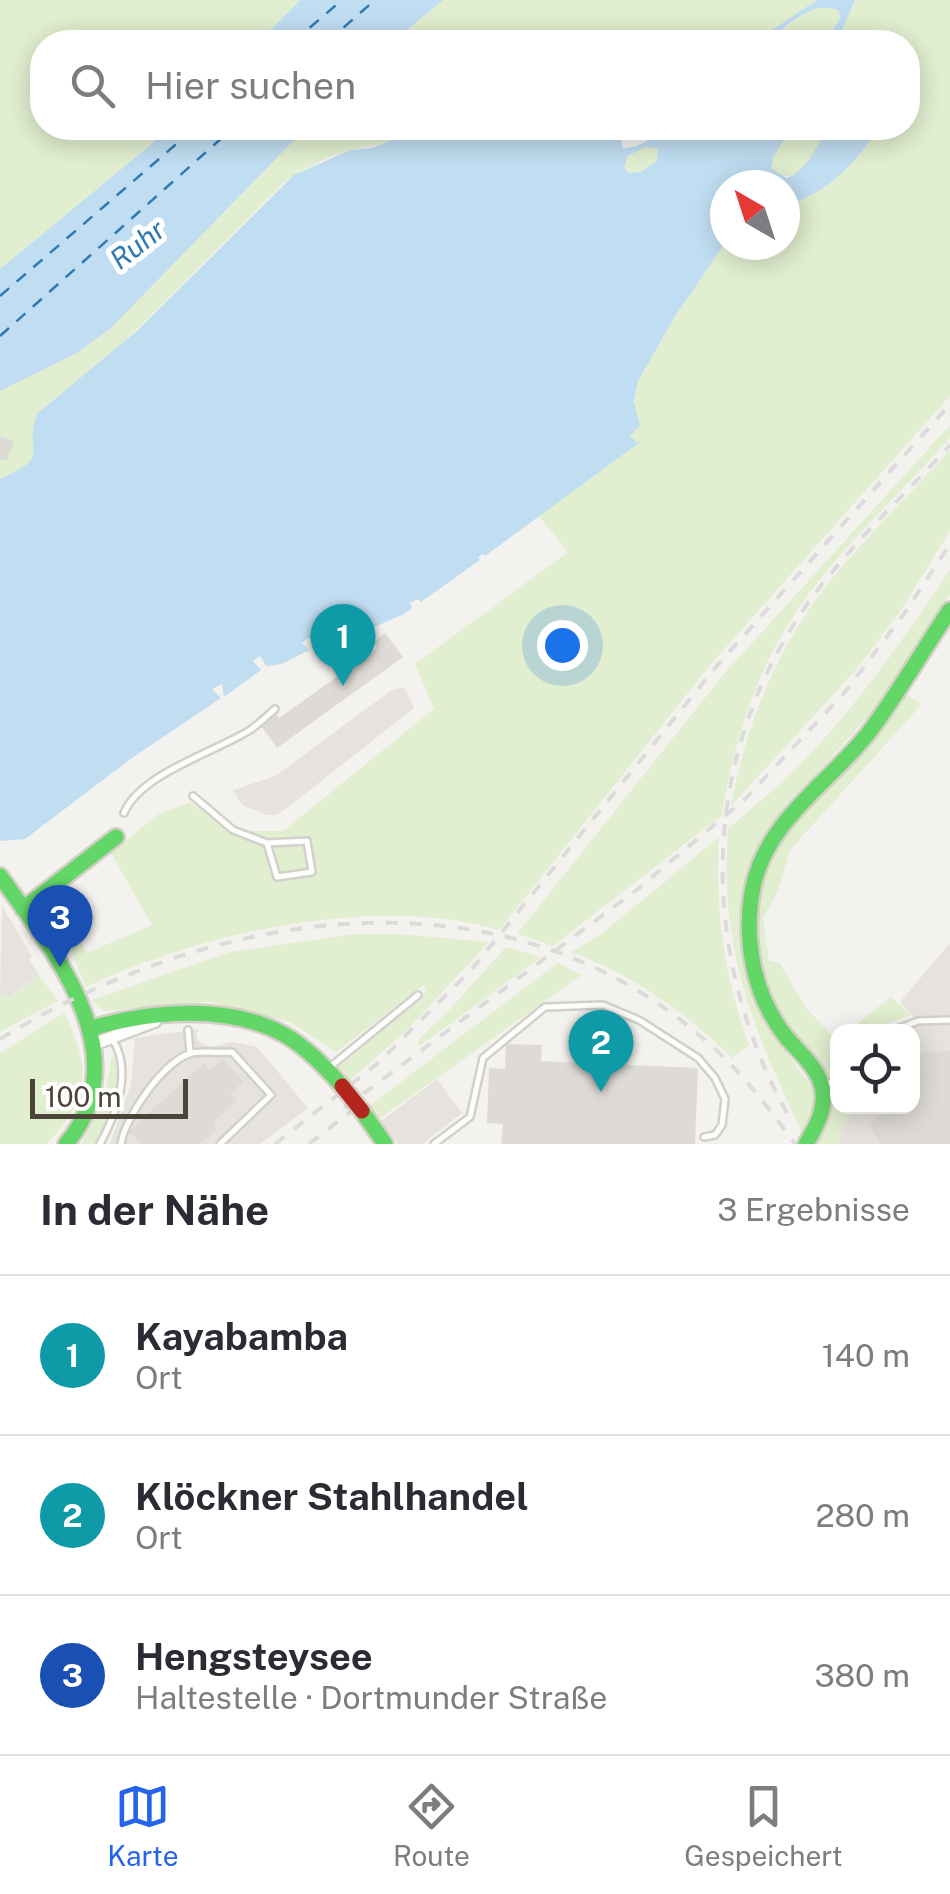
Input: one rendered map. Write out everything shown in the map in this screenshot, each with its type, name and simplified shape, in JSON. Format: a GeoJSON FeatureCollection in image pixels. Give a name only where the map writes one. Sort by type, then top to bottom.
{"type":"FeatureCollection","features":[{"type":"Feature","properties":{"kind":"street"},"geometry":{"type":"LineString","coordinates":[[807,1143],[823,1112],[822,1087],[816,1073],[778,1027],[760,991],[748,930],[753,885],[776,833],[869,732],[950,610]]}},
{"type":"Feature","properties":{"kind":"street"},"geometry":{"type":"LineString","coordinates":[[24,909],[116,837]]}},
{"type":"Feature","properties":{"kind":"street"},"geometry":{"type":"LineString","coordinates":[[0,877],[60,967],[91,1036],[96,1089],[86,1116],[66,1144]]}},
{"type":"Feature","properties":{"kind":"street"},"geometry":{"type":"LineString","coordinates":[[91,1036],[157,1014],[220,1013],[257,1022],[302,1046],[328,1069],[386,1144]]}},
{"type":"Feature","properties":{"kind":"street"},"geometry":{"type":"LineString","coordinates":[[91,1036],[112,1037],[167,1016]]}},
{"type":"Feature","properties":{"kind":"lane"},"geometry":{"type":"LineString","coordinates":[[124,812],[147,786],[252,729],[274,709]]}},
{"type":"Feature","properties":{"kind":"lane"},"geometry":{"type":"LineString","coordinates":[[193,796],[233,830],[267,843],[307,841],[312,872],[277,878],[267,843]]}},
{"type":"Feature","properties":{"kind":"lane"},"geometry":{"type":"LineString","coordinates":[[328,1069],[418,995]]}},
{"type":"Feature","properties":{"kind":"lane"},"geometry":{"type":"LineString","coordinates":[[434,1144],[470,1117],[483,1058],[545,1007],[603,1005],[639,1020],[698,1058],[715,1078],[725,1099],[722,1125],[715,1135],[704,1137]]}},
{"type":"Feature","properties":{"kind":"lane"},"geometry":{"type":"LineString","coordinates":[[910,1024],[950,1020]]}},
{"type":"Feature","properties":{"kind":"lane"},"geometry":{"type":"LineString","coordinates":[[188,1030],[190,1054]]}},
{"type":"Feature","properties":{"kind":"lane"},"geometry":{"type":"LineString","coordinates":[[100,1144],[113,1118],[122,1075],[122,1061],[112,1037]]}},
{"type":"Feature","properties":{"kind":"lane"},"geometry":{"type":"LineString","coordinates":[[121,1144],[125,1128],[156,1080],[190,1054],[232,1052],[271,1096],[220,1144]]}},
{"type":"Feature","properties":{"kind":"lane"},"geometry":{"type":"LineString","coordinates":[[822,1087],[830,1082]]}},
{"type":"Feature","properties":{"kind":"shaded area"},"geometry":{"type":"Polygon","coordinates":[[[404,687],[414,708],[287,808],[276,815],[266,815],[242,805],[233,790],[275,776],[392,690],[404,687]]]}},
{"type":"Feature","properties":{"kind":"shaded area"},"geometry":{"type":"Polygon","coordinates":[[[2,906],[39,975],[8,998],[0,996],[2,906]]]}},
{"type":"Feature","properties":{"kind":"shaded area"},"geometry":{"type":"Polygon","coordinates":[[[950,943],[950,1144],[838,1144],[841,1127],[851,1114],[920,1114],[920,1024],[914,1024],[912,1015],[900,1002],[950,943]]]}},
{"type":"Feature","properties":{"kind":"shaded area"},"geometry":{"type":"Polygon","coordinates":[[[198,1029],[199,1042],[210,1047],[233,1042],[257,1047],[308,1108],[260,1144],[110,1144],[131,1084],[135,1038],[198,1029]]]}},
{"type":"Feature","properties":{"kind":"shaded area"},"geometry":{"type":"Polygon","coordinates":[[[437,1079],[462,1113],[422,1144],[398,1144],[381,1121],[437,1079]]]}},
{"type":"Feature","properties":{"kind":"green space"},"geometry":{"type":"Polygon","coordinates":[[[0,0],[300,0],[271,30],[30,30],[30,140],[156,140],[0,269],[0,0]]]}},
{"type":"Feature","properties":{"kind":"green space"},"geometry":{"type":"Polygon","coordinates":[[[443,0],[817,0],[772,30],[407,30],[443,0]]]}},
{"type":"Feature","properties":{"kind":"green space"},"geometry":{"type":"Polygon","coordinates":[[[855,0],[950,0],[950,396],[711,664],[499,930],[451,920],[399,916],[289,924],[181,950],[86,987],[69,946],[44,906],[54,900],[87,953],[152,925],[111,853],[157,815],[190,802],[230,831],[283,831],[434,709],[415,664],[568,552],[539,516],[637,444],[630,434],[638,381],[713,260],[800,260],[800,200],[839,175],[870,140],[920,140],[920,30],[842,30],[855,0]]]}},
{"type":"Feature","properties":{"kind":"green space"},"geometry":{"type":"Polygon","coordinates":[[[824,5],[839,11],[840,17],[833,30],[782,30],[809,10],[824,5]]]}},
{"type":"Feature","properties":{"kind":"green space"},"geometry":{"type":"Polygon","coordinates":[[[294,140],[392,140],[323,160],[284,183],[112,354],[29,465],[0,479],[0,391],[75,354],[110,329],[294,140]]]}},
{"type":"Feature","properties":{"kind":"green space"},"geometry":{"type":"Polygon","coordinates":[[[783,140],[821,140],[800,170],[771,170],[772,158],[783,140]]]}},
{"type":"Feature","properties":{"kind":"green space"},"geometry":{"type":"Polygon","coordinates":[[[645,147],[658,148],[657,161],[641,172],[629,173],[624,169],[628,156],[645,147]]]}},
{"type":"Feature","properties":{"kind":"green space"},"geometry":{"type":"Polygon","coordinates":[[[950,425],[950,438],[830,567],[780,639],[743,724],[722,815],[553,946],[517,934],[723,675],[950,425]]]}},
{"type":"Feature","properties":{"kind":"green space"},"geometry":{"type":"Polygon","coordinates":[[[950,450],[950,531],[901,610],[856,670],[731,806],[744,749],[763,695],[803,618],[851,557],[950,450]]]}},
{"type":"Feature","properties":{"kind":"green space"},"geometry":{"type":"Polygon","coordinates":[[[950,570],[950,594],[878,705],[766,831],[746,879],[740,910],[740,942],[747,973],[775,1037],[810,1084],[816,1099],[815,1111],[802,1133],[743,987],[729,913],[728,829],[798,767],[840,721],[950,570]]]}},
{"type":"Feature","properties":{"kind":"green space"},"geometry":{"type":"Polygon","coordinates":[[[904,692],[921,705],[790,850],[778,891],[763,919],[769,961],[780,963],[805,1007],[830,1033],[828,1078],[779,1015],[767,991],[759,966],[754,912],[766,863],[799,812],[904,692]]]}},
{"type":"Feature","properties":{"kind":"green space"},"geometry":{"type":"Polygon","coordinates":[[[719,837],[718,891],[723,942],[733,994],[749,1045],[732,1058],[657,996],[571,952],[599,936],[719,837]]]}},
{"type":"Feature","properties":{"kind":"green space"},"geometry":{"type":"Polygon","coordinates":[[[355,934],[489,942],[407,1030],[350,1080],[339,1067],[426,992],[424,985],[336,1052],[290,1022],[209,1002],[104,1011],[92,1000],[230,952],[355,934]]]}},
{"type":"Feature","properties":{"kind":"green space"},"geometry":{"type":"Polygon","coordinates":[[[506,947],[541,957],[420,1046],[417,1041],[506,947]]]}},
{"type":"Feature","properties":{"kind":"green space"},"geometry":{"type":"Polygon","coordinates":[[[558,963],[582,975],[379,1119],[369,1106],[558,963]]]}},
{"type":"Feature","properties":{"kind":"green space"},"geometry":{"type":"Polygon","coordinates":[[[39,975],[58,1001],[0,1032],[0,996],[4,993],[9,998],[39,975]]]}},
{"type":"Feature","properties":{"kind":"green space"},"geometry":{"type":"Polygon","coordinates":[[[891,997],[912,1015],[887,1024],[857,1024],[891,997]]]}},
{"type":"Feature","properties":{"kind":"green space"},"geometry":{"type":"Polygon","coordinates":[[[64,1013],[82,1067],[79,1097],[72,1112],[47,1144],[0,1144],[0,1053],[64,1013]]]}},
{"type":"Feature","properties":{"kind":"green space"},"geometry":{"type":"Polygon","coordinates":[[[112,1055],[119,1088],[112,1111],[97,1144],[81,1144],[104,1100],[112,1055]]]}},
{"type":"Feature","properties":{"kind":"green space"},"geometry":{"type":"Polygon","coordinates":[[[830,1097],[830,1114],[851,1114],[841,1127],[838,1144],[813,1144],[828,1114],[830,1097]]]}},
{"type":"Feature","properties":{"kind":"water"},"geometry":{"type":"Polygon","coordinates":[[[300,0],[443,0],[407,30],[271,30],[300,0]]]}},
{"type":"Feature","properties":{"kind":"water"},"geometry":{"type":"Polygon","coordinates":[[[817,0],[855,0],[842,30],[833,30],[840,18],[839,11],[821,8],[805,13],[782,30],[772,30],[817,0]]]}},
{"type":"Feature","properties":{"kind":"water","name":"Ruhr"},"geometry":{"type":"Polygon","coordinates":[[[156,140],[294,140],[110,329],[75,354],[0,391],[0,269],[156,140]]]}},
{"type":"Feature","properties":{"kind":"water"},"geometry":{"type":"Polygon","coordinates":[[[392,140],[622,140],[623,148],[647,140],[783,140],[773,158],[773,170],[710,170],[710,260],[713,260],[638,381],[634,402],[640,426],[630,435],[637,443],[647,437],[421,602],[418,599],[410,603],[412,608],[404,614],[333,645],[315,647],[309,637],[302,643],[309,650],[282,664],[266,666],[260,656],[253,661],[261,670],[224,697],[222,684],[212,689],[221,698],[132,758],[25,839],[0,841],[0,479],[32,459],[37,414],[138,330],[294,175],[350,150],[372,148],[392,140]],[[645,147],[628,156],[624,168],[629,173],[641,172],[657,161],[658,149],[645,147]]]}},
{"type":"Feature","properties":{"kind":"water"},"geometry":{"type":"Polygon","coordinates":[[[821,140],[870,140],[839,175],[800,200],[798,170],[821,140]]]}},
{"type":"Feature","properties":{"kind":"building"},"geometry":{"type":"Polygon","coordinates":[[[0,436],[14,441],[7,461],[0,459],[0,436]]]}},
{"type":"Feature","properties":{"kind":"building"},"geometry":{"type":"Polygon","coordinates":[[[385,633],[403,657],[277,748],[261,726],[276,714],[279,718],[377,648],[373,642],[385,633]]]}},
{"type":"Feature","properties":{"kind":"building"},"geometry":{"type":"Polygon","coordinates":[[[506,1044],[542,1045],[541,1061],[698,1068],[695,1144],[501,1144],[503,1124],[487,1123],[489,1068],[505,1069],[506,1044]]]}},
{"type":"Feature","properties":{"kind":"building"},"geometry":{"type":"Polygon","coordinates":[[[950,1051],[950,1144],[880,1144],[870,1126],[878,1114],[920,1114],[920,1057],[924,1052],[950,1051]]]}},
{"type":"Feature","properties":{"kind":"building"},"geometry":{"type":"Polygon","coordinates":[[[223,1059],[243,1082],[230,1094],[237,1101],[212,1123],[217,1129],[200,1144],[140,1144],[129,1131],[204,1063],[210,1070],[223,1059]]]}},
{"type":"Feature","properties":{"kind":"ferry route"},"geometry":{"type":"LineString","coordinates":[[307,30],[342,0]]}},
{"type":"Feature","properties":{"kind":"ferry route"},"geometry":{"type":"LineString","coordinates":[[341,30],[375,0]]}},
{"type":"Feature","properties":{"kind":"ferry route"},"geometry":{"type":"LineString","coordinates":[[0,296],[181,140]]}},
{"type":"Feature","properties":{"kind":"ferry route"},"geometry":{"type":"LineString","coordinates":[[0,336],[220,140]]}},
{"type":"Feature","properties":{"kind":"railway"},"geometry":{"type":"LineString","coordinates":[[275,1144],[378,1063],[472,969],[715,668],[950,404]]}},
{"type":"Feature","properties":{"kind":"railway"},"geometry":{"type":"LineString","coordinates":[[787,1113],[758,1050],[737,986],[725,920],[723,855],[730,789],[746,725],[772,663],[808,603],[950,445]]}},
{"type":"Feature","properties":{"kind":"railway"},"geometry":{"type":"LineString","coordinates":[[344,1108],[638,889],[746,798],[845,692],[950,544]]}},
{"type":"Feature","properties":{"kind":"railway"},"geometry":{"type":"LineString","coordinates":[[0,1039],[83,994],[172,959],[264,935],[357,923],[450,927],[540,946],[626,984],[719,1053],[754,1090],[795,1144]]}},
{"type":"Feature","properties":{"kind":"railway"},"geometry":{"type":"LineString","coordinates":[[309,1144],[358,1106]]}},
{"type":"Feature","properties":{"kind":"traffic: fast"},"geometry":{"type":"LineString","coordinates":[[806,1144],[822,1110],[822,1087],[812,1067],[775,1022],[759,985],[750,947],[753,887],[760,863],[786,821],[870,731],[950,610]]}},
{"type":"Feature","properties":{"kind":"traffic: fast"},"geometry":{"type":"LineString","coordinates":[[23,909],[116,837]]}},
{"type":"Feature","properties":{"kind":"traffic: fast"},"geometry":{"type":"LineString","coordinates":[[0,876],[64,971],[92,1040],[94,1076],[87,1110],[66,1144]]}},
{"type":"Feature","properties":{"kind":"traffic: fast"},"geometry":{"type":"LineString","coordinates":[[89,1029],[137,1018],[188,1013],[239,1018],[293,1040],[342,1086]]}},
{"type":"Feature","properties":{"kind":"traffic: fast"},"geometry":{"type":"LineString","coordinates":[[362,1111],[385,1144]]}},
{"type":"Feature","properties":{"kind":"traffic: jam"},"geometry":{"type":"LineString","coordinates":[[342,1086],[362,1111]]}},
{"type":"Feature","properties":{"kind":"place","name":"Kayabamba"},"geometry":{"type":"Point","coordinates":[343,686]}},
{"type":"Feature","properties":{"kind":"place","name":"Hengsteysee"},"geometry":{"type":"Point","coordinates":[60,967]}},
{"type":"Feature","properties":{"kind":"place","name":"Klöckner Stahlhandel"},"geometry":{"type":"Point","coordinates":[601,1092]}}]}
